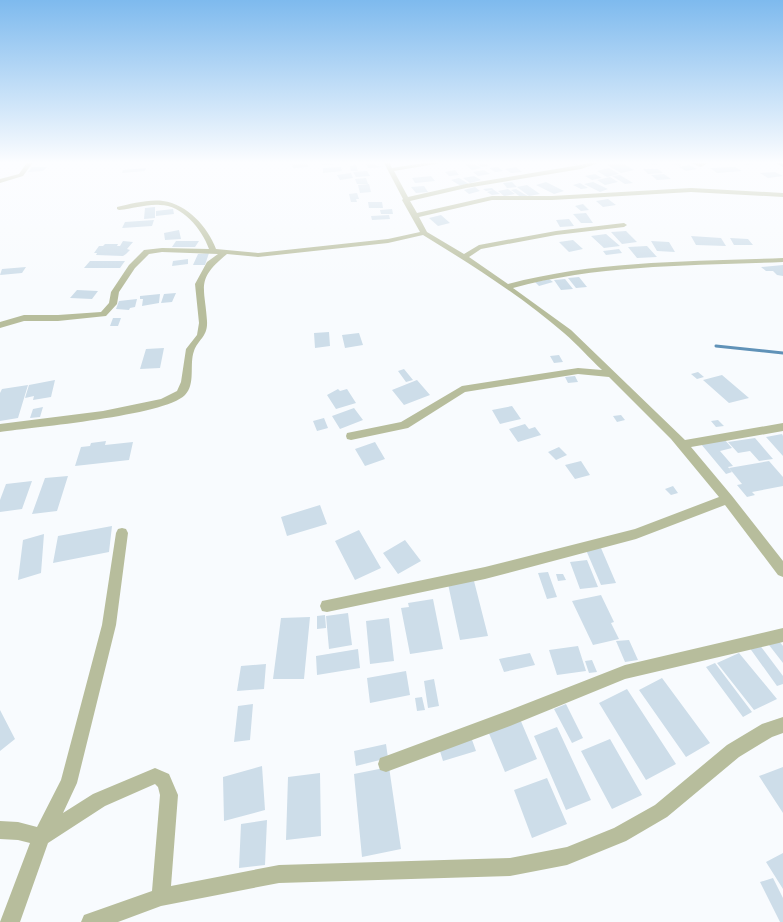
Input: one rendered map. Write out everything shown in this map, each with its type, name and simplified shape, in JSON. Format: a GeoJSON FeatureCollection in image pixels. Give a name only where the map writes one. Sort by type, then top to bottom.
{"type":"FeatureCollection","features":[{"type":"Feature","properties":{"kind":"street"},"geometry":{"type":"LineString","coordinates":[[119,208],[153,204]]}},
{"type":"Feature","properties":{"kind":"street"},"geometry":{"type":"LineString","coordinates":[[168,204],[174,205],[205,232],[211,241],[212,251]]}},
{"type":"Feature","properties":{"kind":"street"},"geometry":{"type":"LineString","coordinates":[[407,204],[424,233],[464,257],[568,332],[682,445],[728,499],[783,571]]}},
{"type":"Feature","properties":{"kind":"street"},"geometry":{"type":"LineString","coordinates":[[414,216],[466,204]]}},
{"type":"Feature","properties":{"kind":"street"},"geometry":{"type":"LineString","coordinates":[[464,257],[479,247],[556,233],[624,225]]}},
{"type":"Feature","properties":{"kind":"street"},"geometry":{"type":"LineString","coordinates":[[0,325],[24,318],[58,318],[103,314],[113,304],[115,292],[132,267],[147,252],[162,250],[258,254],[277,253],[388,241],[424,233]]}},
{"type":"Feature","properties":{"kind":"street"},"geometry":{"type":"LineString","coordinates":[[0,428],[103,415],[164,402],[181,393],[186,382],[190,349],[201,335],[203,323],[199,284],[210,264],[225,252]]}},
{"type":"Feature","properties":{"kind":"street"},"geometry":{"type":"LineString","coordinates":[[507,287],[562,274],[609,267],[783,260]]}},
{"type":"Feature","properties":{"kind":"street"},"geometry":{"type":"LineString","coordinates":[[350,436],[404,425],[462,389],[578,371],[611,374]]}},
{"type":"Feature","properties":{"kind":"street"},"geometry":{"type":"LineString","coordinates":[[682,445],[783,427]]}},
{"type":"Feature","properties":{"kind":"street"},"geometry":{"type":"LineString","coordinates":[[327,606],[485,573],[636,534],[728,499]]}},
{"type":"Feature","properties":{"kind":"street"},"geometry":{"type":"LineString","coordinates":[[10,922],[41,837],[69,783],[109,625],[122,533]]}},
{"type":"Feature","properties":{"kind":"street"},"geometry":{"type":"LineString","coordinates":[[386,764],[510,718],[626,672],[783,635]]}},
{"type":"Feature","properties":{"kind":"street"},"geometry":{"type":"LineString","coordinates":[[91,922],[161,897],[279,874],[510,867],[567,856],[620,835],[661,811],[733,751],[768,730],[783,725]]}},
{"type":"Feature","properties":{"kind":"street"},"geometry":{"type":"LineString","coordinates":[[0,830],[18,831],[41,837],[99,800],[155,776],[160,776],[165,781],[169,795],[161,897]]}},
{"type":"Feature","properties":{"kind":"building"},"geometry":{"type":"Polygon","coordinates":[[[368,204],[382,204],[383,208],[369,208],[368,204]]]}},
{"type":"Feature","properties":{"kind":"building"},"geometry":{"type":"Polygon","coordinates":[[[583,204],[589,210],[581,211],[575,206],[583,204]]]}},
{"type":"Feature","properties":{"kind":"building"},"geometry":{"type":"Polygon","coordinates":[[[600,204],[616,205],[603,207],[600,204]]]}},
{"type":"Feature","properties":{"kind":"building"},"geometry":{"type":"Polygon","coordinates":[[[155,207],[155,218],[144,219],[145,208],[155,207]]]}},
{"type":"Feature","properties":{"kind":"building"},"geometry":{"type":"Polygon","coordinates":[[[173,209],[174,214],[156,216],[156,211],[173,209]]]}},
{"type":"Feature","properties":{"kind":"building"},"geometry":{"type":"Polygon","coordinates":[[[392,209],[393,214],[381,214],[380,210],[392,209]]]}},
{"type":"Feature","properties":{"kind":"building"},"geometry":{"type":"Polygon","coordinates":[[[586,213],[593,223],[581,223],[573,214],[586,213]]]}},
{"type":"Feature","properties":{"kind":"building"},"geometry":{"type":"Polygon","coordinates":[[[389,215],[390,219],[372,220],[371,216],[389,215]]]}},
{"type":"Feature","properties":{"kind":"building"},"geometry":{"type":"Polygon","coordinates":[[[441,215],[450,223],[438,226],[429,218],[441,215]]]}},
{"type":"Feature","properties":{"kind":"building"},"geometry":{"type":"Polygon","coordinates":[[[569,219],[574,226],[560,227],[556,220],[569,219]]]}},
{"type":"Feature","properties":{"kind":"building"},"geometry":{"type":"Polygon","coordinates":[[[154,220],[152,226],[122,228],[125,222],[154,220]]]}},
{"type":"Feature","properties":{"kind":"building"},"geometry":{"type":"Polygon","coordinates":[[[179,230],[181,239],[165,240],[164,233],[179,230]]]}},
{"type":"Feature","properties":{"kind":"building"},"geometry":{"type":"Polygon","coordinates":[[[626,231],[637,242],[622,244],[611,232],[626,231]]]}},
{"type":"Feature","properties":{"kind":"building"},"geometry":{"type":"Polygon","coordinates":[[[606,234],[620,246],[604,248],[591,236],[606,234]]]}},
{"type":"Feature","properties":{"kind":"building"},"geometry":{"type":"Polygon","coordinates":[[[691,236],[721,238],[726,246],[696,245],[691,236]]]}},
{"type":"Feature","properties":{"kind":"building"},"geometry":{"type":"Polygon","coordinates":[[[730,238],[748,239],[753,245],[734,245],[730,238]]]}},
{"type":"Feature","properties":{"kind":"building"},"geometry":{"type":"Polygon","coordinates":[[[573,240],[583,249],[569,252],[559,242],[573,240]]]}},
{"type":"Feature","properties":{"kind":"building"},"geometry":{"type":"Polygon","coordinates":[[[123,241],[133,242],[127,249],[130,250],[123,256],[96,255],[97,253],[94,253],[99,246],[103,246],[105,244],[118,244],[117,246],[120,246],[123,241]]]}},
{"type":"Feature","properties":{"kind":"building"},"geometry":{"type":"Polygon","coordinates":[[[176,241],[199,241],[195,247],[172,247],[176,241]]]}},
{"type":"Feature","properties":{"kind":"building"},"geometry":{"type":"Polygon","coordinates":[[[651,241],[669,242],[675,252],[657,251],[651,241]]]}},
{"type":"Feature","properties":{"kind":"building"},"geometry":{"type":"Polygon","coordinates":[[[647,246],[657,257],[637,258],[628,247],[647,246]]]}},
{"type":"Feature","properties":{"kind":"building"},"geometry":{"type":"Polygon","coordinates":[[[619,249],[622,253],[606,255],[603,251],[619,249]]]}},
{"type":"Feature","properties":{"kind":"building"},"geometry":{"type":"Polygon","coordinates":[[[209,253],[205,265],[193,265],[198,254],[209,253]]]}},
{"type":"Feature","properties":{"kind":"building"},"geometry":{"type":"Polygon","coordinates":[[[188,259],[188,264],[172,266],[173,261],[188,259]]]}},
{"type":"Feature","properties":{"kind":"building"},"geometry":{"type":"Polygon","coordinates":[[[90,261],[125,261],[120,268],[84,268],[90,261]]]}},
{"type":"Feature","properties":{"kind":"building"},"geometry":{"type":"Polygon","coordinates":[[[783,265],[783,276],[777,275],[773,271],[766,271],[761,267],[783,265]]]}},
{"type":"Feature","properties":{"kind":"building"},"geometry":{"type":"Polygon","coordinates":[[[26,267],[22,273],[0,275],[2,269],[26,267]]]}},
{"type":"Feature","properties":{"kind":"building"},"geometry":{"type":"Polygon","coordinates":[[[579,277],[587,287],[576,288],[568,278],[579,277]]]}},
{"type":"Feature","properties":{"kind":"building"},"geometry":{"type":"Polygon","coordinates":[[[549,279],[553,282],[539,286],[535,282],[549,279]]]}},
{"type":"Feature","properties":{"kind":"building"},"geometry":{"type":"Polygon","coordinates":[[[565,279],[573,289],[561,290],[554,280],[565,279]]]}},
{"type":"Feature","properties":{"kind":"building"},"geometry":{"type":"Polygon","coordinates":[[[77,290],[98,291],[92,299],[70,298],[77,290]]]}},
{"type":"Feature","properties":{"kind":"building"},"geometry":{"type":"Polygon","coordinates":[[[176,293],[172,302],[161,303],[164,294],[176,293]]]}},
{"type":"Feature","properties":{"kind":"building"},"geometry":{"type":"Polygon","coordinates":[[[160,294],[159,303],[142,306],[143,299],[140,299],[140,296],[160,294]]]}},
{"type":"Feature","properties":{"kind":"building"},"geometry":{"type":"Polygon","coordinates":[[[137,299],[135,307],[130,308],[129,310],[116,309],[119,301],[137,299]]]}},
{"type":"Feature","properties":{"kind":"building"},"geometry":{"type":"Polygon","coordinates":[[[113,318],[121,318],[118,326],[110,326],[113,318]]]}},
{"type":"Feature","properties":{"kind":"building"},"geometry":{"type":"Polygon","coordinates":[[[329,332],[330,346],[315,348],[314,333],[329,332]]]}},
{"type":"Feature","properties":{"kind":"building"},"geometry":{"type":"Polygon","coordinates":[[[359,333],[363,345],[345,348],[342,335],[359,333]]]}},
{"type":"Feature","properties":{"kind":"building"},"geometry":{"type":"Polygon","coordinates":[[[164,348],[160,368],[140,369],[146,349],[164,348]]]}},
{"type":"Feature","properties":{"kind":"building"},"geometry":{"type":"Polygon","coordinates":[[[559,355],[563,362],[554,363],[550,356],[559,355]]]}},
{"type":"Feature","properties":{"kind":"building"},"geometry":{"type":"Polygon","coordinates":[[[404,369],[413,380],[406,382],[398,371],[404,369]]]}},
{"type":"Feature","properties":{"kind":"building"},"geometry":{"type":"Polygon","coordinates":[[[698,372],[704,377],[697,379],[691,374],[698,372]]]}},
{"type":"Feature","properties":{"kind":"building"},"geometry":{"type":"Polygon","coordinates":[[[722,375],[749,398],[729,403],[703,380],[722,375]]]}},
{"type":"Feature","properties":{"kind":"building"},"geometry":{"type":"Polygon","coordinates":[[[575,376],[578,382],[568,383],[565,377],[575,376]]]}},
{"type":"Feature","properties":{"kind":"building"},"geometry":{"type":"Polygon","coordinates":[[[55,380],[51,397],[33,400],[34,396],[25,398],[29,385],[55,380]]]}},
{"type":"Feature","properties":{"kind":"building"},"geometry":{"type":"Polygon","coordinates":[[[417,380],[430,395],[404,405],[392,390],[417,380]]]}},
{"type":"Feature","properties":{"kind":"building"},"geometry":{"type":"Polygon","coordinates":[[[28,385],[18,418],[0,421],[0,393],[2,389],[28,385]]]}},
{"type":"Feature","properties":{"kind":"building"},"geometry":{"type":"Polygon","coordinates":[[[338,389],[340,391],[347,389],[356,403],[336,409],[327,395],[338,389]]]}},
{"type":"Feature","properties":{"kind":"building"},"geometry":{"type":"Polygon","coordinates":[[[512,406],[521,419],[500,424],[492,410],[512,406]]]}},
{"type":"Feature","properties":{"kind":"building"},"geometry":{"type":"Polygon","coordinates":[[[43,407],[40,417],[30,418],[33,409],[43,407]]]}},
{"type":"Feature","properties":{"kind":"building"},"geometry":{"type":"Polygon","coordinates":[[[354,408],[363,420],[340,429],[332,416],[354,408]]]}},
{"type":"Feature","properties":{"kind":"building"},"geometry":{"type":"Polygon","coordinates":[[[621,415],[625,420],[617,422],[613,416],[621,415]]]}},
{"type":"Feature","properties":{"kind":"building"},"geometry":{"type":"Polygon","coordinates":[[[324,418],[328,428],[317,431],[313,421],[324,418]]]}},
{"type":"Feature","properties":{"kind":"building"},"geometry":{"type":"Polygon","coordinates":[[[718,420],[724,426],[716,427],[711,421],[718,420]]]}},
{"type":"Feature","properties":{"kind":"building"},"geometry":{"type":"Polygon","coordinates":[[[525,424],[529,429],[535,427],[541,435],[518,442],[509,429],[525,424]]]}},
{"type":"Feature","properties":{"kind":"building"},"geometry":{"type":"Polygon","coordinates":[[[782,434],[783,436],[783,456],[766,437],[782,434]]]}},
{"type":"Feature","properties":{"kind":"building"},"geometry":{"type":"Polygon","coordinates":[[[755,438],[773,459],[759,461],[750,451],[738,453],[728,442],[755,438]]]}},
{"type":"Feature","properties":{"kind":"building"},"geometry":{"type":"Polygon","coordinates":[[[724,439],[732,448],[720,451],[733,466],[728,467],[732,472],[726,474],[701,444],[724,439]]]}},
{"type":"Feature","properties":{"kind":"building"},"geometry":{"type":"Polygon","coordinates":[[[106,441],[105,445],[133,442],[129,460],[75,466],[81,447],[90,446],[91,443],[106,441]]]}},
{"type":"Feature","properties":{"kind":"building"},"geometry":{"type":"Polygon","coordinates":[[[375,442],[385,459],[365,466],[355,449],[375,442]]]}},
{"type":"Feature","properties":{"kind":"building"},"geometry":{"type":"Polygon","coordinates":[[[559,447],[567,455],[556,460],[548,452],[559,447]]]}},
{"type":"Feature","properties":{"kind":"building"},"geometry":{"type":"Polygon","coordinates":[[[581,461],[590,475],[575,479],[565,465],[581,461]]]}},
{"type":"Feature","properties":{"kind":"building"},"geometry":{"type":"Polygon","coordinates":[[[769,461],[783,477],[783,486],[752,492],[755,495],[747,497],[737,485],[742,484],[729,468],[769,461]]]}},
{"type":"Feature","properties":{"kind":"building"},"geometry":{"type":"Polygon","coordinates":[[[68,476],[57,511],[32,514],[45,478],[68,476]]]}},
{"type":"Feature","properties":{"kind":"building"},"geometry":{"type":"Polygon","coordinates":[[[32,481],[22,509],[0,512],[0,500],[6,484],[32,481]]]}},
{"type":"Feature","properties":{"kind":"building"},"geometry":{"type":"Polygon","coordinates":[[[673,486],[678,493],[671,495],[665,489],[673,486]]]}},
{"type":"Feature","properties":{"kind":"building"},"geometry":{"type":"Polygon","coordinates":[[[320,505],[327,524],[287,536],[281,517],[320,505]]]}},
{"type":"Feature","properties":{"kind":"building"},"geometry":{"type":"Polygon","coordinates":[[[112,526],[109,552],[53,563],[58,536],[112,526]]]}},
{"type":"Feature","properties":{"kind":"building"},"geometry":{"type":"Polygon","coordinates":[[[359,530],[381,568],[355,580],[335,541],[359,530]]]}},
{"type":"Feature","properties":{"kind":"building"},"geometry":{"type":"Polygon","coordinates":[[[44,534],[41,573],[18,580],[23,540],[44,534]]]}},
{"type":"Feature","properties":{"kind":"building"},"geometry":{"type":"Polygon","coordinates":[[[405,540],[421,561],[398,574],[383,553],[405,540]]]}},
{"type":"Feature","properties":{"kind":"building"},"geometry":{"type":"Polygon","coordinates":[[[601,548],[616,583],[601,585],[586,550],[601,548]]]}},
{"type":"Feature","properties":{"kind":"building"},"geometry":{"type":"Polygon","coordinates":[[[587,560],[598,587],[580,589],[570,562],[587,560]]]}},
{"type":"Feature","properties":{"kind":"building"},"geometry":{"type":"Polygon","coordinates":[[[548,572],[557,597],[547,599],[538,573],[548,572]]]}},
{"type":"Feature","properties":{"kind":"building"},"geometry":{"type":"Polygon","coordinates":[[[556,574],[563,574],[566,580],[558,581],[556,574]]]}},
{"type":"Feature","properties":{"kind":"building"},"geometry":{"type":"Polygon","coordinates":[[[474,581],[488,636],[460,640],[448,584],[474,581]]]}},
{"type":"Feature","properties":{"kind":"building"},"geometry":{"type":"Polygon","coordinates":[[[601,595],[614,622],[611,623],[619,639],[593,645],[572,601],[601,595]]]}},
{"type":"Feature","properties":{"kind":"building"},"geometry":{"type":"Polygon","coordinates":[[[433,599],[443,649],[410,654],[401,608],[409,607],[408,603],[433,599]]]}},
{"type":"Feature","properties":{"kind":"building"},"geometry":{"type":"Polygon","coordinates":[[[348,613],[352,645],[329,649],[326,616],[348,613]]]}},
{"type":"Feature","properties":{"kind":"building"},"geometry":{"type":"Polygon","coordinates":[[[325,615],[326,628],[317,629],[317,616],[325,615]]]}},
{"type":"Feature","properties":{"kind":"building"},"geometry":{"type":"Polygon","coordinates":[[[310,617],[304,679],[273,679],[281,618],[310,617]]]}},
{"type":"Feature","properties":{"kind":"building"},"geometry":{"type":"Polygon","coordinates":[[[389,618],[394,661],[370,664],[366,621],[389,618]]]}},
{"type":"Feature","properties":{"kind":"building"},"geometry":{"type":"Polygon","coordinates":[[[629,640],[638,660],[625,662],[616,641],[629,640]]]}},
{"type":"Feature","properties":{"kind":"building"},"geometry":{"type":"Polygon","coordinates":[[[779,641],[783,646],[783,663],[769,645],[779,641]]]}},
{"type":"Feature","properties":{"kind":"building"},"geometry":{"type":"Polygon","coordinates":[[[759,644],[783,676],[783,684],[777,686],[749,647],[759,644]]]}},
{"type":"Feature","properties":{"kind":"building"},"geometry":{"type":"Polygon","coordinates":[[[578,646],[586,671],[557,675],[549,650],[578,646]]]}},
{"type":"Feature","properties":{"kind":"building"},"geometry":{"type":"Polygon","coordinates":[[[358,649],[360,668],[317,675],[316,656],[358,649]]]}},
{"type":"Feature","properties":{"kind":"building"},"geometry":{"type":"Polygon","coordinates":[[[530,653],[535,665],[504,672],[499,659],[530,653]]]}},
{"type":"Feature","properties":{"kind":"building"},"geometry":{"type":"Polygon","coordinates":[[[739,653],[777,699],[754,710],[717,663],[739,653]]]}},
{"type":"Feature","properties":{"kind":"building"},"geometry":{"type":"Polygon","coordinates":[[[592,660],[597,672],[589,673],[585,661],[592,660]]]}},
{"type":"Feature","properties":{"kind":"building"},"geometry":{"type":"Polygon","coordinates":[[[715,663],[752,712],[743,717],[706,667],[715,663]]]}},
{"type":"Feature","properties":{"kind":"building"},"geometry":{"type":"Polygon","coordinates":[[[266,664],[264,689],[237,691],[241,666],[266,664]]]}},
{"type":"Feature","properties":{"kind":"building"},"geometry":{"type":"Polygon","coordinates":[[[406,671],[410,695],[370,703],[367,678],[406,671]]]}},
{"type":"Feature","properties":{"kind":"building"},"geometry":{"type":"Polygon","coordinates":[[[662,678],[710,743],[686,757],[639,690],[662,678]]]}},
{"type":"Feature","properties":{"kind":"building"},"geometry":{"type":"Polygon","coordinates":[[[434,679],[439,706],[428,708],[424,681],[434,679]]]}},
{"type":"Feature","properties":{"kind":"building"},"geometry":{"type":"Polygon","coordinates":[[[627,689],[676,764],[646,780],[599,703],[627,689]]]}},
{"type":"Feature","properties":{"kind":"building"},"geometry":{"type":"Polygon","coordinates":[[[422,697],[425,710],[417,711],[415,698],[422,697]]]}},
{"type":"Feature","properties":{"kind":"building"},"geometry":{"type":"Polygon","coordinates":[[[253,704],[250,740],[234,742],[238,706],[253,704]]]}},
{"type":"Feature","properties":{"kind":"building"},"geometry":{"type":"Polygon","coordinates":[[[566,704],[583,738],[572,743],[554,709],[566,704]]]}},
{"type":"Feature","properties":{"kind":"building"},"geometry":{"type":"Polygon","coordinates":[[[0,710],[15,739],[0,751],[0,710]]]}},
{"type":"Feature","properties":{"kind":"building"},"geometry":{"type":"Polygon","coordinates":[[[520,719],[537,759],[505,772],[488,731],[520,719]]]}},
{"type":"Feature","properties":{"kind":"building"},"geometry":{"type":"Polygon","coordinates":[[[557,727],[591,800],[566,810],[534,736],[557,727]]]}},
{"type":"Feature","properties":{"kind":"building"},"geometry":{"type":"Polygon","coordinates":[[[471,737],[476,751],[443,761],[439,748],[471,737]]]}},
{"type":"Feature","properties":{"kind":"building"},"geometry":{"type":"Polygon","coordinates":[[[610,739],[642,795],[612,809],[581,751],[610,739]]]}},
{"type":"Feature","properties":{"kind":"building"},"geometry":{"type":"Polygon","coordinates":[[[386,744],[388,758],[356,766],[354,751],[386,744]]]}},
{"type":"Feature","properties":{"kind":"building"},"geometry":{"type":"Polygon","coordinates":[[[262,766],[265,810],[224,821],[223,777],[262,766]]]}},
{"type":"Feature","properties":{"kind":"building"},"geometry":{"type":"Polygon","coordinates":[[[389,767],[401,849],[362,857],[354,774],[389,767]]]}},
{"type":"Feature","properties":{"kind":"building"},"geometry":{"type":"Polygon","coordinates":[[[783,767],[783,813],[759,776],[783,767]]]}},
{"type":"Feature","properties":{"kind":"building"},"geometry":{"type":"Polygon","coordinates":[[[320,773],[321,836],[286,840],[288,777],[320,773]]]}},
{"type":"Feature","properties":{"kind":"building"},"geometry":{"type":"Polygon","coordinates":[[[547,778],[567,824],[532,838],[514,790],[547,778]]]}},
{"type":"Feature","properties":{"kind":"building"},"geometry":{"type":"Polygon","coordinates":[[[267,820],[265,865],[239,868],[241,824],[267,820]]]}},
{"type":"Feature","properties":{"kind":"building"},"geometry":{"type":"Polygon","coordinates":[[[783,853],[783,889],[766,862],[783,853]]]}},
{"type":"Feature","properties":{"kind":"building"},"geometry":{"type":"Polygon","coordinates":[[[773,878],[783,898],[783,922],[780,922],[760,882],[773,878]]]}},
{"type":"Feature","properties":{"kind":"waterway"},"geometry":{"type":"LineString","coordinates":[[716,346],[783,353]]}}]}
